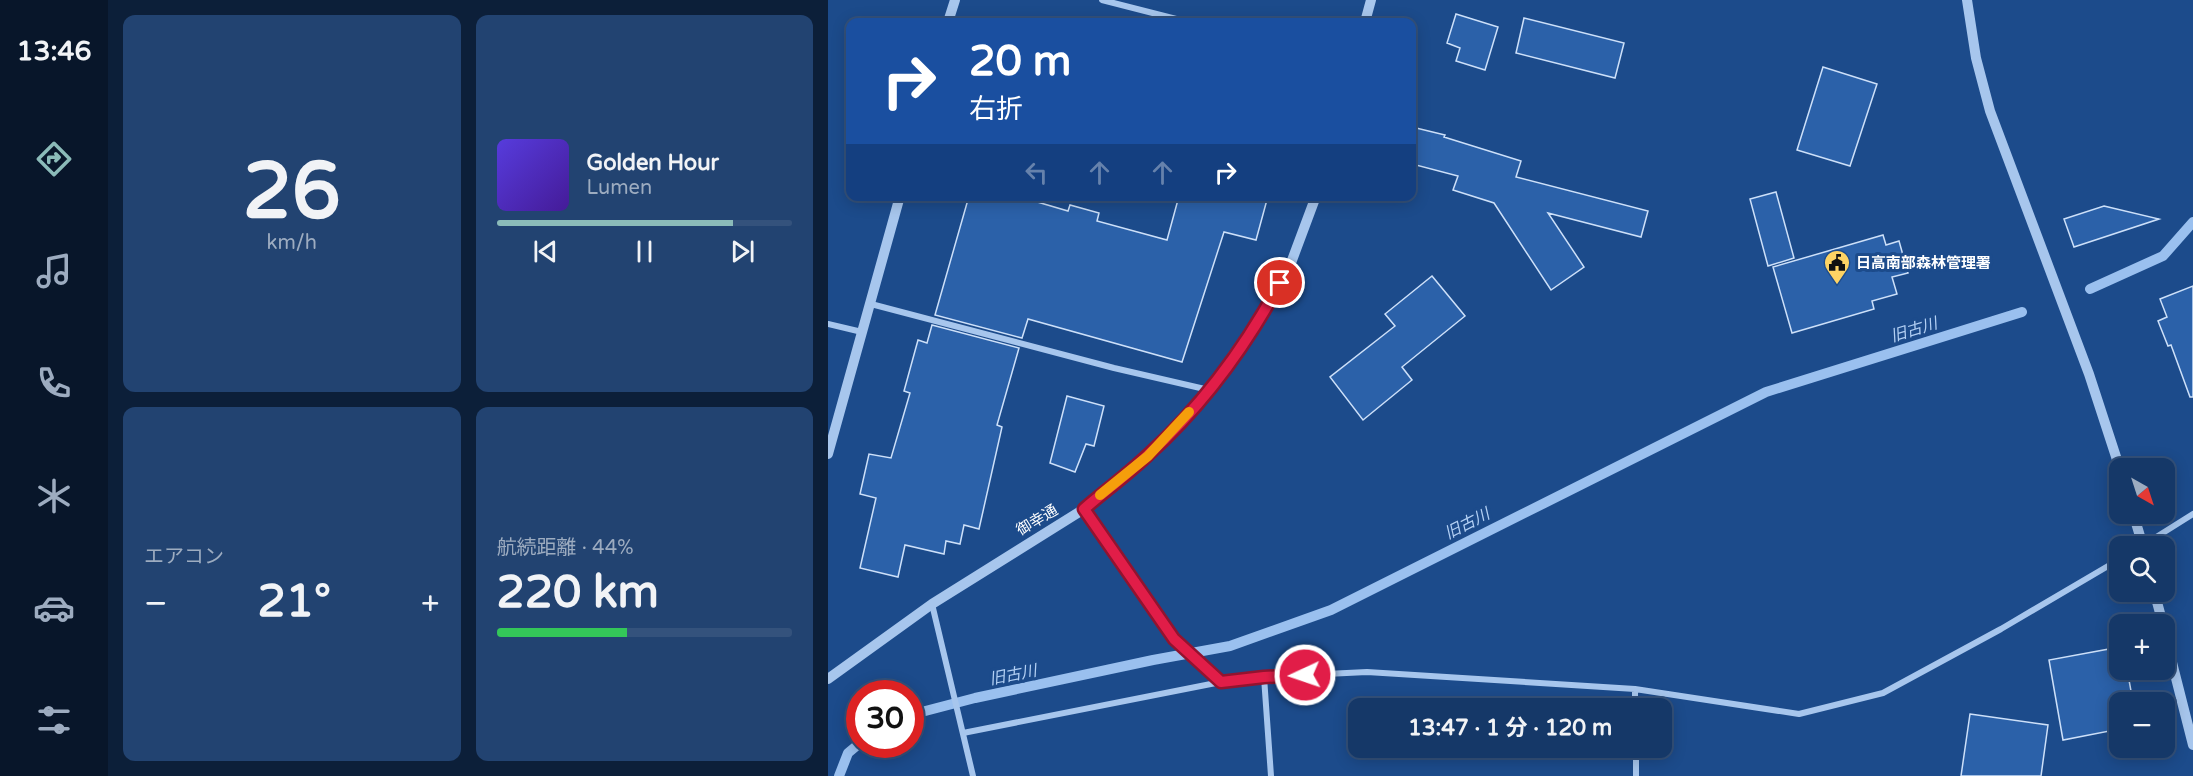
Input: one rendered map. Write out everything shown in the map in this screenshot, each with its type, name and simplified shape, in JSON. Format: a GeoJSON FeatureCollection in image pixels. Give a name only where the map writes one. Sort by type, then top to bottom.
{"type":"FeatureCollection","features":[{"type":"Feature","properties":{"kind":"street"},"geometry":{"type":"LineString","coordinates":[[949,18],[955,0]]}},
{"type":"Feature","properties":{"kind":"street"},"geometry":{"type":"LineString","coordinates":[[1102,0],[1172,18]]}},
{"type":"Feature","properties":{"kind":"street"},"geometry":{"type":"LineString","coordinates":[[1366,18],[1371,0]]}},
{"type":"Feature","properties":{"kind":"street"},"geometry":{"type":"LineString","coordinates":[[1967,0],[1976,58],[1990,111],[2089,374],[2116,458]]}},
{"type":"Feature","properties":{"kind":"street"},"geometry":{"type":"LineString","coordinates":[[828,454],[899,201]]}},
{"type":"Feature","properties":{"kind":"street","name":"御幸通"},"geometry":{"type":"LineString","coordinates":[[828,679],[932,604],[1084,509],[1148,456],[1209,390],[1269,303],[1291,263],[1314,201]]}},
{"type":"Feature","properties":{"kind":"street"},"geometry":{"type":"LineString","coordinates":[[871,304],[1114,368],[1209,390]]}},
{"type":"Feature","properties":{"kind":"street"},"geometry":{"type":"LineString","coordinates":[[828,324],[863,333]]}},
{"type":"Feature","properties":{"kind":"street"},"geometry":{"type":"LineString","coordinates":[[1084,509],[1174,639],[1221,682]]}},
{"type":"Feature","properties":{"kind":"street"},"geometry":{"type":"LineString","coordinates":[[2158,536],[2193,514]]}},
{"type":"Feature","properties":{"kind":"street"},"geometry":{"type":"LineString","coordinates":[[963,733],[1221,682],[1264,677],[1367,672],[1635,689],[1799,714],[1883,693],[2001,629],[2109,565]]}},
{"type":"Feature","properties":{"kind":"street"},"geometry":{"type":"LineString","coordinates":[[932,604],[973,776]]}},
{"type":"Feature","properties":{"kind":"street"},"geometry":{"type":"LineString","coordinates":[[2175,674],[2193,745]]}},
{"type":"Feature","properties":{"kind":"street"},"geometry":{"type":"LineString","coordinates":[[1264,677],[1270,776]]}},
{"type":"Feature","properties":{"kind":"street"},"geometry":{"type":"LineString","coordinates":[[1635,689],[1635,698]]}},
{"type":"Feature","properties":{"kind":"street"},"geometry":{"type":"LineString","coordinates":[[1636,758],[1636,776]]}},
{"type":"Feature","properties":{"kind":"building"},"geometry":{"type":"Polygon","coordinates":[[[1456,14],[1498,27],[1485,70],[1456,61],[1460,48],[1447,43],[1456,14]]]}},
{"type":"Feature","properties":{"kind":"building"},"geometry":{"type":"Polygon","coordinates":[[[1524,18],[1624,43],[1615,78],[1516,53],[1524,18]]]}},
{"type":"Feature","properties":{"kind":"building"},"geometry":{"type":"Polygon","coordinates":[[[1823,67],[1877,84],[1850,166],[1797,150],[1823,67]]]}},
{"type":"Feature","properties":{"kind":"building"},"geometry":{"type":"Polygon","coordinates":[[[1416,128],[1445,135],[1444,137],[1521,161],[1516,177],[1648,211],[1641,237],[1548,213],[1584,267],[1551,290],[1494,203],[1453,190],[1458,176],[1416,165],[1416,128]]]}},
{"type":"Feature","properties":{"kind":"building"},"geometry":{"type":"Polygon","coordinates":[[[1776,192],[1794,258],[1768,266],[1750,199],[1776,192]]]}},
{"type":"Feature","properties":{"kind":"building"},"geometry":{"type":"Polygon","coordinates":[[[968,201],[1034,201],[1068,211],[1070,205],[1099,213],[1097,221],[1167,240],[1178,201],[1267,201],[1256,240],[1224,232],[1182,362],[1028,319],[1022,338],[935,315],[968,201]]]}},
{"type":"Feature","properties":{"kind":"building"},"geometry":{"type":"Polygon","coordinates":[[[2104,206],[2159,219],[2074,247],[2064,219],[2104,206]]]}},
{"type":"Feature","properties":{"kind":"building","name":"日高南部森林管理署"},"geometry":{"type":"Polygon","coordinates":[[[1883,235],[1886,245],[1899,241],[1908,273],[1892,277],[1897,294],[1872,301],[1874,309],[1792,333],[1773,267],[1883,235]]]}},
{"type":"Feature","properties":{"kind":"building"},"geometry":{"type":"Polygon","coordinates":[[[1432,276],[1465,316],[1402,367],[1412,380],[1363,420],[1330,377],[1395,326],[1385,314],[1432,276]]]}},
{"type":"Feature","properties":{"kind":"building"},"geometry":{"type":"Polygon","coordinates":[[[2193,286],[2193,397],[2190,397],[2171,345],[2168,346],[2158,321],[2167,317],[2160,299],[2193,286]]]}},
{"type":"Feature","properties":{"kind":"building"},"geometry":{"type":"Polygon","coordinates":[[[932,325],[1019,348],[997,425],[1002,427],[979,529],[964,525],[960,544],[946,541],[944,554],[905,545],[898,577],[860,568],[876,498],[860,494],[869,454],[891,458],[910,393],[904,391],[918,340],[927,343],[932,325]]]}},
{"type":"Feature","properties":{"kind":"building"},"geometry":{"type":"Polygon","coordinates":[[[1067,396],[1104,406],[1094,446],[1086,444],[1075,472],[1050,463],[1067,396]]]}},
{"type":"Feature","properties":{"kind":"building"},"geometry":{"type":"Polygon","coordinates":[[[2109,649],[2109,680],[2129,680],[2131,692],[2109,692],[2109,731],[2063,740],[2049,660],[2109,649]]]}},
{"type":"Feature","properties":{"kind":"building"},"geometry":{"type":"Polygon","coordinates":[[[1970,714],[2048,725],[2041,776],[1961,776],[1970,714]]]}},
{"type":"Feature","properties":{"kind":"waterway","name":"旧古川"},"geometry":{"type":"LineString","coordinates":[[2090,289],[2163,256],[2193,222]]}},
{"type":"Feature","properties":{"kind":"waterway","name":"旧古川"},"geometry":{"type":"LineString","coordinates":[[924,711],[975,698],[1230,646],[1331,610],[1766,392],[2022,312]]}},
{"type":"Feature","properties":{"kind":"waterway","name":"旧古川"},"geometry":{"type":"LineString","coordinates":[[839,776],[846,758]]}},
{"type":"Feature","properties":{"kind":"slow traffic"},"geometry":{"type":"LineString","coordinates":[[1100,495],[1148,456],[1189,412]]}},
{"type":"Feature","properties":{"kind":"place","name":"日高南部森林管理署"},"geometry":{"type":"Point","coordinates":[1837,286]}},
{"type":"Feature","properties":{"kind":"route"},"geometry":{"type":"LineString","coordinates":[[1280,283],[1246,338],[1209,390],[1148,456],[1084,509],[1174,639],[1221,682],[1305,675]]}}]}
